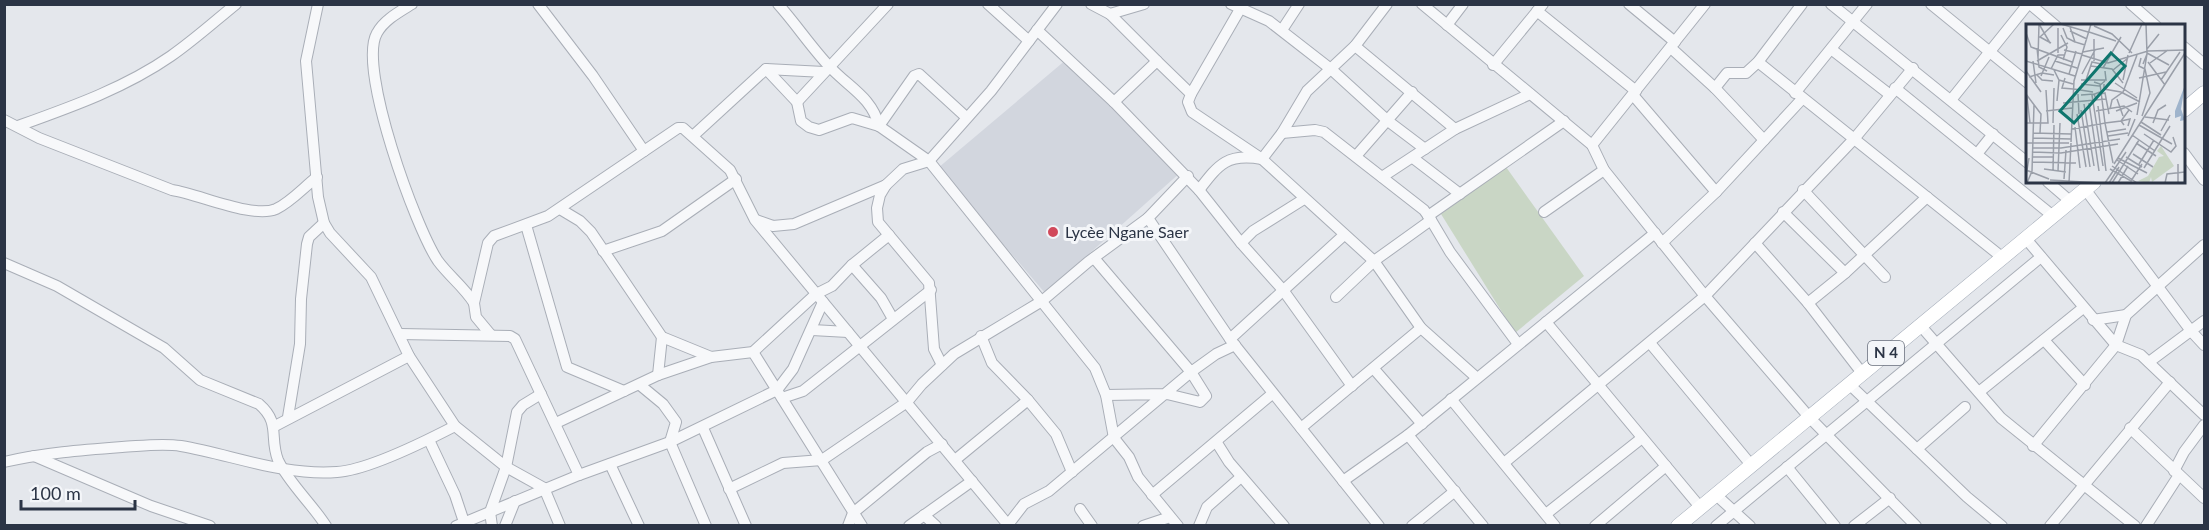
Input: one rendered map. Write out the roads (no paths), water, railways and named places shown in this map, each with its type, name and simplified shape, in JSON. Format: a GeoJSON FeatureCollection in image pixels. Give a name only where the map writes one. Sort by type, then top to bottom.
{"type":"FeatureCollection","features":[{"type":"Feature","properties":{"kind":"main road"},"geometry":{"type":"LineString","coordinates":[[2185,109],[2203,96]]}},
{"type":"Feature","properties":{"kind":"main road","name":"N 4"},"geometry":{"type":"LineString","coordinates":[[1678,525],[1920,325],[2027,240],[2090,185]]}},
{"type":"Feature","properties":{"kind":"street"},"geometry":{"type":"LineString","coordinates":[[18,126],[107,92],[136,78],[172,55],[236,4]]}},
{"type":"Feature","properties":{"kind":"street"},"geometry":{"type":"LineString","coordinates":[[318,4],[306,61],[318,196],[324,223],[330,234],[371,277],[409,356],[455,426],[506,466],[544,489],[560,525]]}},
{"type":"Feature","properties":{"kind":"street"},"geometry":{"type":"LineString","coordinates":[[412,4],[393,16],[377,33],[374,69],[378,95],[388,138],[422,227],[438,260],[465,288],[474,303]]}},
{"type":"Feature","properties":{"kind":"street"},"geometry":{"type":"LineString","coordinates":[[778,4],[826,69],[868,101],[876,112],[879,126]]}},
{"type":"Feature","properties":{"kind":"street"},"geometry":{"type":"LineString","coordinates":[[797,102],[888,4]]}},
{"type":"Feature","properties":{"kind":"street"},"geometry":{"type":"LineString","coordinates":[[988,4],[1029,42]]}},
{"type":"Feature","properties":{"kind":"street"},"geometry":{"type":"LineString","coordinates":[[755,220],[773,226],[794,224],[886,185],[903,169],[928,162],[991,91],[1058,4]]}},
{"type":"Feature","properties":{"kind":"street"},"geometry":{"type":"LineString","coordinates":[[1091,4],[1110,14],[1191,94]]}},
{"type":"Feature","properties":{"kind":"street"},"geometry":{"type":"LineString","coordinates":[[1110,14],[1144,4]]}},
{"type":"Feature","properties":{"kind":"street"},"geometry":{"type":"LineString","coordinates":[[1282,30],[1299,4]]}},
{"type":"Feature","properties":{"kind":"street"},"geometry":{"type":"LineString","coordinates":[[1262,159],[1282,133],[1307,91],[1322,76],[1332,70],[1387,4]]}},
{"type":"Feature","properties":{"kind":"street"},"geometry":{"type":"LineString","coordinates":[[1422,4],[1592,145],[1604,170],[1705,296],[1810,417],[1916,525]]}},
{"type":"Feature","properties":{"kind":"street"},"geometry":{"type":"LineString","coordinates":[[1447,25],[1463,4]]}},
{"type":"Feature","properties":{"kind":"street"},"geometry":{"type":"LineString","coordinates":[[1629,4],[1673,45],[1764,140]]}},
{"type":"Feature","properties":{"kind":"street"},"geometry":{"type":"LineString","coordinates":[[1592,145],[1706,4]]}},
{"type":"Feature","properties":{"kind":"street"},"geometry":{"type":"LineString","coordinates":[[1715,88],[1726,73],[1746,73],[1758,63],[1802,4]]}},
{"type":"Feature","properties":{"kind":"street"},"geometry":{"type":"LineString","coordinates":[[1831,4],[2026,161]]}},
{"type":"Feature","properties":{"kind":"street"},"geometry":{"type":"LineString","coordinates":[[1662,243],[1716,192],[1764,140],[1867,4]]}},
{"type":"Feature","properties":{"kind":"street"},"geometry":{"type":"LineString","coordinates":[[1931,4],[2026,81]]}},
{"type":"Feature","properties":{"kind":"street"},"geometry":{"type":"LineString","coordinates":[[1951,100],[2029,4],[2054,24]]}},
{"type":"Feature","properties":{"kind":"street"},"geometry":{"type":"LineString","coordinates":[[2131,4],[2154,24]]}},
{"type":"Feature","properties":{"kind":"street"},"geometry":{"type":"LineString","coordinates":[[541,5],[644,151]]}},
{"type":"Feature","properties":{"kind":"street"},"geometry":{"type":"LineString","coordinates":[[1425,149],[1388,121],[1332,70],[1282,30],[1238,6],[1188,102],[1192,112],[1262,159],[1374,261],[1392,291],[1421,328],[1477,378]]}},
{"type":"Feature","properties":{"kind":"street"},"geometry":{"type":"LineString","coordinates":[[1493,65],[1540,8],[1635,93],[1716,192]]}},
{"type":"Feature","properties":{"kind":"street"},"geometry":{"type":"LineString","coordinates":[[1037,30],[1188,176],[1241,243],[1283,290],[1352,386]]}},
{"type":"Feature","properties":{"kind":"street"},"geometry":{"type":"LineString","coordinates":[[1354,46],[1455,129]]}},
{"type":"Feature","properties":{"kind":"street"},"geometry":{"type":"LineString","coordinates":[[2185,48],[2205,64]]}},
{"type":"Feature","properties":{"kind":"street"},"geometry":{"type":"LineString","coordinates":[[1831,49],[1977,154],[2053,216]]}},
{"type":"Feature","properties":{"kind":"street"},"geometry":{"type":"LineString","coordinates":[[1114,102],[1157,61]]}},
{"type":"Feature","properties":{"kind":"street"},"geometry":{"type":"LineString","coordinates":[[1758,63],[2003,258]]}},
{"type":"Feature","properties":{"kind":"street"},"geometry":{"type":"LineString","coordinates":[[1504,463],[1705,296],[1803,190],[1854,139],[1913,68]]}},
{"type":"Feature","properties":{"kind":"street"},"geometry":{"type":"LineString","coordinates":[[694,135],[766,69],[826,69]]}},
{"type":"Feature","properties":{"kind":"street"},"geometry":{"type":"LineString","coordinates":[[766,69],[797,102],[801,121],[809,127],[819,129],[852,118],[879,126],[928,162],[1095,368],[1106,395],[1114,438],[1128,457],[1138,477],[1174,521]]}},
{"type":"Feature","properties":{"kind":"street"},"geometry":{"type":"LineString","coordinates":[[879,126],[914,76],[919,74],[966,117]]}},
{"type":"Feature","properties":{"kind":"street"},"geometry":{"type":"LineString","coordinates":[[1356,156],[1412,92]]}},
{"type":"Feature","properties":{"kind":"street"},"geometry":{"type":"LineString","coordinates":[[1382,177],[1455,129],[1530,94]]}},
{"type":"Feature","properties":{"kind":"street"},"geometry":{"type":"LineString","coordinates":[[4,120],[39,138],[172,190],[254,212],[266,212],[278,208],[317,177]]}},
{"type":"Feature","properties":{"kind":"street"},"geometry":{"type":"LineString","coordinates":[[1336,297],[1374,261],[1460,194],[1564,121]]}},
{"type":"Feature","properties":{"kind":"street"},"geometry":{"type":"LineString","coordinates":[[491,335],[476,317],[474,303],[488,243],[500,231],[526,225],[560,209],[678,128],[683,128],[694,135],[736,179],[755,220],[1008,525],[1024,504],[1049,491],[1191,372],[1233,342],[1283,290],[1344,235]]}},
{"type":"Feature","properties":{"kind":"street"},"geometry":{"type":"LineString","coordinates":[[1282,133],[1304,130],[1324,132],[1424,210],[1450,252],[1518,344]]}},
{"type":"Feature","properties":{"kind":"street"},"geometry":{"type":"LineString","coordinates":[[1977,154],[1993,134]]}},
{"type":"Feature","properties":{"kind":"street"},"geometry":{"type":"LineString","coordinates":[[2185,154],[2205,180]]}},
{"type":"Feature","properties":{"kind":"street"},"geometry":{"type":"LineString","coordinates":[[1199,190],[1225,160],[1240,157],[1262,159]]}},
{"type":"Feature","properties":{"kind":"street"},"geometry":{"type":"LineString","coordinates":[[1413,158],[1460,194]]}},
{"type":"Feature","properties":{"kind":"street"},"geometry":{"type":"LineString","coordinates":[[1544,212],[1604,170]]}},
{"type":"Feature","properties":{"kind":"street"},"geometry":{"type":"LineString","coordinates":[[729,489],[783,462],[822,460],[907,402],[942,365],[981,336],[1042,301],[1148,218],[1188,176]]}},
{"type":"Feature","properties":{"kind":"street"},"geometry":{"type":"LineString","coordinates":[[603,251],[662,231],[736,179]]}},
{"type":"Feature","properties":{"kind":"street"},"geometry":{"type":"LineString","coordinates":[[2049,183],[2070,201]]}},
{"type":"Feature","properties":{"kind":"street"},"geometry":{"type":"LineString","coordinates":[[886,185],[877,208],[879,222],[927,277],[931,290],[934,349],[942,365]]}},
{"type":"Feature","properties":{"kind":"street"},"geometry":{"type":"LineString","coordinates":[[2090,185],[2158,287],[2191,331],[2205,345]]}},
{"type":"Feature","properties":{"kind":"street"},"geometry":{"type":"LineString","coordinates":[[1803,190],[1885,277]]}},
{"type":"Feature","properties":{"kind":"street"},"geometry":{"type":"LineString","coordinates":[[1808,303],[1845,273],[1927,197]]}},
{"type":"Feature","properties":{"kind":"street"},"geometry":{"type":"LineString","coordinates":[[1241,243],[1253,231],[1304,199]]}},
{"type":"Feature","properties":{"kind":"street"},"geometry":{"type":"LineString","coordinates":[[560,209],[579,221],[603,251],[662,337],[711,357]]}},
{"type":"Feature","properties":{"kind":"street"},"geometry":{"type":"LineString","coordinates":[[1783,212],[1845,273]]}},
{"type":"Feature","properties":{"kind":"street"},"geometry":{"type":"LineString","coordinates":[[1148,218],[1233,342],[1272,394],[1379,525]]}},
{"type":"Feature","properties":{"kind":"street"},"geometry":{"type":"LineString","coordinates":[[288,417],[300,344],[301,299],[309,237],[324,223]]}},
{"type":"Feature","properties":{"kind":"street"},"geometry":{"type":"LineString","coordinates":[[526,225],[567,367],[624,391]]}},
{"type":"Feature","properties":{"kind":"street"},"geometry":{"type":"LineString","coordinates":[[1343,481],[1422,424],[1654,233]]}},
{"type":"Feature","properties":{"kind":"street"},"geometry":{"type":"LineString","coordinates":[[556,423],[658,375],[711,357],[753,352],[820,298],[852,265],[889,235]]}},
{"type":"Feature","properties":{"kind":"street"},"geometry":{"type":"LineString","coordinates":[[2027,240],[2116,345],[2136,352],[2149,362],[2204,415]]}},
{"type":"Feature","properties":{"kind":"street"},"geometry":{"type":"LineString","coordinates":[[1755,243],[1808,303],[1862,374]]}},
{"type":"Feature","properties":{"kind":"street"},"geometry":{"type":"LineString","coordinates":[[2033,446],[2116,345],[2126,315],[2205,245]]}},
{"type":"Feature","properties":{"kind":"street"},"geometry":{"type":"LineString","coordinates":[[1716,525],[2041,257]]}},
{"type":"Feature","properties":{"kind":"street"},"geometry":{"type":"LineString","coordinates":[[1094,258],[1191,372],[1206,396],[1200,402],[1167,394],[1106,395]]}},
{"type":"Feature","properties":{"kind":"street"},"geometry":{"type":"LineString","coordinates":[[4,263],[57,286],[164,348],[200,381],[259,404],[266,411],[274,426],[275,445],[285,471],[326,525]]}},
{"type":"Feature","properties":{"kind":"street"},"geometry":{"type":"LineString","coordinates":[[852,265],[880,298],[893,319]]}},
{"type":"Feature","properties":{"kind":"street"},"geometry":{"type":"LineString","coordinates":[[429,440],[455,495],[460,524],[579,474],[670,442],[779,394],[803,390],[931,290]]}},
{"type":"Feature","properties":{"kind":"street"},"geometry":{"type":"LineString","coordinates":[[779,394],[794,369],[812,330],[820,298]]}},
{"type":"Feature","properties":{"kind":"street"},"geometry":{"type":"LineString","coordinates":[[1979,392],[2083,308]]}},
{"type":"Feature","properties":{"kind":"street"},"geometry":{"type":"LineString","coordinates":[[2093,320],[2126,315]]}},
{"type":"Feature","properties":{"kind":"street"},"geometry":{"type":"LineString","coordinates":[[2149,362],[2205,321]]}},
{"type":"Feature","properties":{"kind":"street"},"geometry":{"type":"LineString","coordinates":[[1546,322],[1700,507]]}},
{"type":"Feature","properties":{"kind":"street"},"geometry":{"type":"LineString","coordinates":[[1920,325],[2001,418],[2033,446],[2135,525]]}},
{"type":"Feature","properties":{"kind":"street"},"geometry":{"type":"LineString","coordinates":[[1301,428],[1421,328]]}},
{"type":"Feature","properties":{"kind":"street"},"geometry":{"type":"LineString","coordinates":[[812,330],[848,332]]}},
{"type":"Feature","properties":{"kind":"street"},"geometry":{"type":"LineString","coordinates":[[400,334],[491,335],[510,336],[515,339],[579,474]]}},
{"type":"Feature","properties":{"kind":"street"},"geometry":{"type":"LineString","coordinates":[[981,336],[992,363],[1028,400],[1056,434],[1072,472]]}},
{"type":"Feature","properties":{"kind":"street"},"geometry":{"type":"LineString","coordinates":[[658,375],[662,337]]}},
{"type":"Feature","properties":{"kind":"street"},"geometry":{"type":"LineString","coordinates":[[2044,340],[2085,385]]}},
{"type":"Feature","properties":{"kind":"street"},"geometry":{"type":"LineString","coordinates":[[1650,343],[1752,466]]}},
{"type":"Feature","properties":{"kind":"street"},"geometry":{"type":"LineString","coordinates":[[753,352],[862,525]]}},
{"type":"Feature","properties":{"kind":"street"},"geometry":{"type":"LineString","coordinates":[[274,426],[409,356]]}},
{"type":"Feature","properties":{"kind":"street"},"geometry":{"type":"LineString","coordinates":[[1374,369],[1422,424]]}},
{"type":"Feature","properties":{"kind":"street"},"geometry":{"type":"LineString","coordinates":[[2050,525],[2170,382]]}},
{"type":"Feature","properties":{"kind":"street"},"geometry":{"type":"LineString","coordinates":[[1850,384],[2000,525]]}},
{"type":"Feature","properties":{"kind":"street"},"geometry":{"type":"LineString","coordinates":[[640,385],[663,404],[676,422],[698,429],[746,525]]}},
{"type":"Feature","properties":{"kind":"street"},"geometry":{"type":"LineString","coordinates":[[492,525],[490,512],[506,466],[517,412],[523,405],[541,394]]}},
{"type":"Feature","properties":{"kind":"street"},"geometry":{"type":"LineString","coordinates":[[1152,495],[1217,443],[1272,394]]}},
{"type":"Feature","properties":{"kind":"street"},"geometry":{"type":"LineString","coordinates":[[1451,399],[1555,525]]}},
{"type":"Feature","properties":{"kind":"street"},"geometry":{"type":"LineString","coordinates":[[955,460],[1028,400]]}},
{"type":"Feature","properties":{"kind":"street"},"geometry":{"type":"LineString","coordinates":[[1917,449],[1965,407]]}},
{"type":"Feature","properties":{"kind":"street"},"geometry":{"type":"LineString","coordinates":[[676,422],[670,442],[706,525]]}},
{"type":"Feature","properties":{"kind":"street"},"geometry":{"type":"LineString","coordinates":[[2146,525],[2176,473],[2184,452],[2205,425]]}},
{"type":"Feature","properties":{"kind":"street"},"geometry":{"type":"LineString","coordinates":[[4,462],[34,456],[106,448],[178,446],[285,471],[348,471],[429,440],[455,426]]}},
{"type":"Feature","properties":{"kind":"street"},"geometry":{"type":"LineString","coordinates":[[2130,428],[2205,498]]}},
{"type":"Feature","properties":{"kind":"street"},"geometry":{"type":"LineString","coordinates":[[1408,435],[1483,525]]}},
{"type":"Feature","properties":{"kind":"street"},"geometry":{"type":"LineString","coordinates":[[1546,514],[1642,438]]}},
{"type":"Feature","properties":{"kind":"street"},"geometry":{"type":"LineString","coordinates":[[1217,443],[1241,477],[1284,525]]}},
{"type":"Feature","properties":{"kind":"street"},"geometry":{"type":"LineString","coordinates":[[848,525],[853,513],[927,452],[942,444]]}},
{"type":"Feature","properties":{"kind":"street"},"geometry":{"type":"LineString","coordinates":[[34,456],[151,506],[210,525]]}},
{"type":"Feature","properties":{"kind":"street"},"geometry":{"type":"LineString","coordinates":[[610,464],[639,525]]}},
{"type":"Feature","properties":{"kind":"street"},"geometry":{"type":"LineString","coordinates":[[1595,525],[1666,466]]}},
{"type":"Feature","properties":{"kind":"street"},"geometry":{"type":"LineString","coordinates":[[1787,467],[1835,525]]}},
{"type":"Feature","properties":{"kind":"street"},"geometry":{"type":"LineString","coordinates":[[1199,525],[1207,507],[1241,477]]}},
{"type":"Feature","properties":{"kind":"street"},"geometry":{"type":"LineString","coordinates":[[909,525],[972,481]]}},
{"type":"Feature","properties":{"kind":"street"},"geometry":{"type":"LineString","coordinates":[[1412,525],[1455,491]]}},
{"type":"Feature","properties":{"kind":"street"},"geometry":{"type":"LineString","coordinates":[[1716,494],[1750,525]]}},
{"type":"Feature","properties":{"kind":"street"},"geometry":{"type":"LineString","coordinates":[[1854,525],[1890,498]]}},
{"type":"Feature","properties":{"kind":"street"},"geometry":{"type":"LineString","coordinates":[[505,525],[515,501]]}},
{"type":"Feature","properties":{"kind":"street"},"geometry":{"type":"LineString","coordinates":[[1080,509],[1092,525]]}},
{"type":"Feature","properties":{"kind":"street"},"geometry":{"type":"LineString","coordinates":[[924,515],[936,525]]}},
{"type":"Feature","properties":{"kind":"street"},"geometry":{"type":"LineString","coordinates":[[1143,525],[1174,521]]}},
{"type":"Feature","properties":{"kind":"place","name":"Lycèe Ngane Saer"},"geometry":{"type":"Point","coordinates":[1053,232]}}]}
